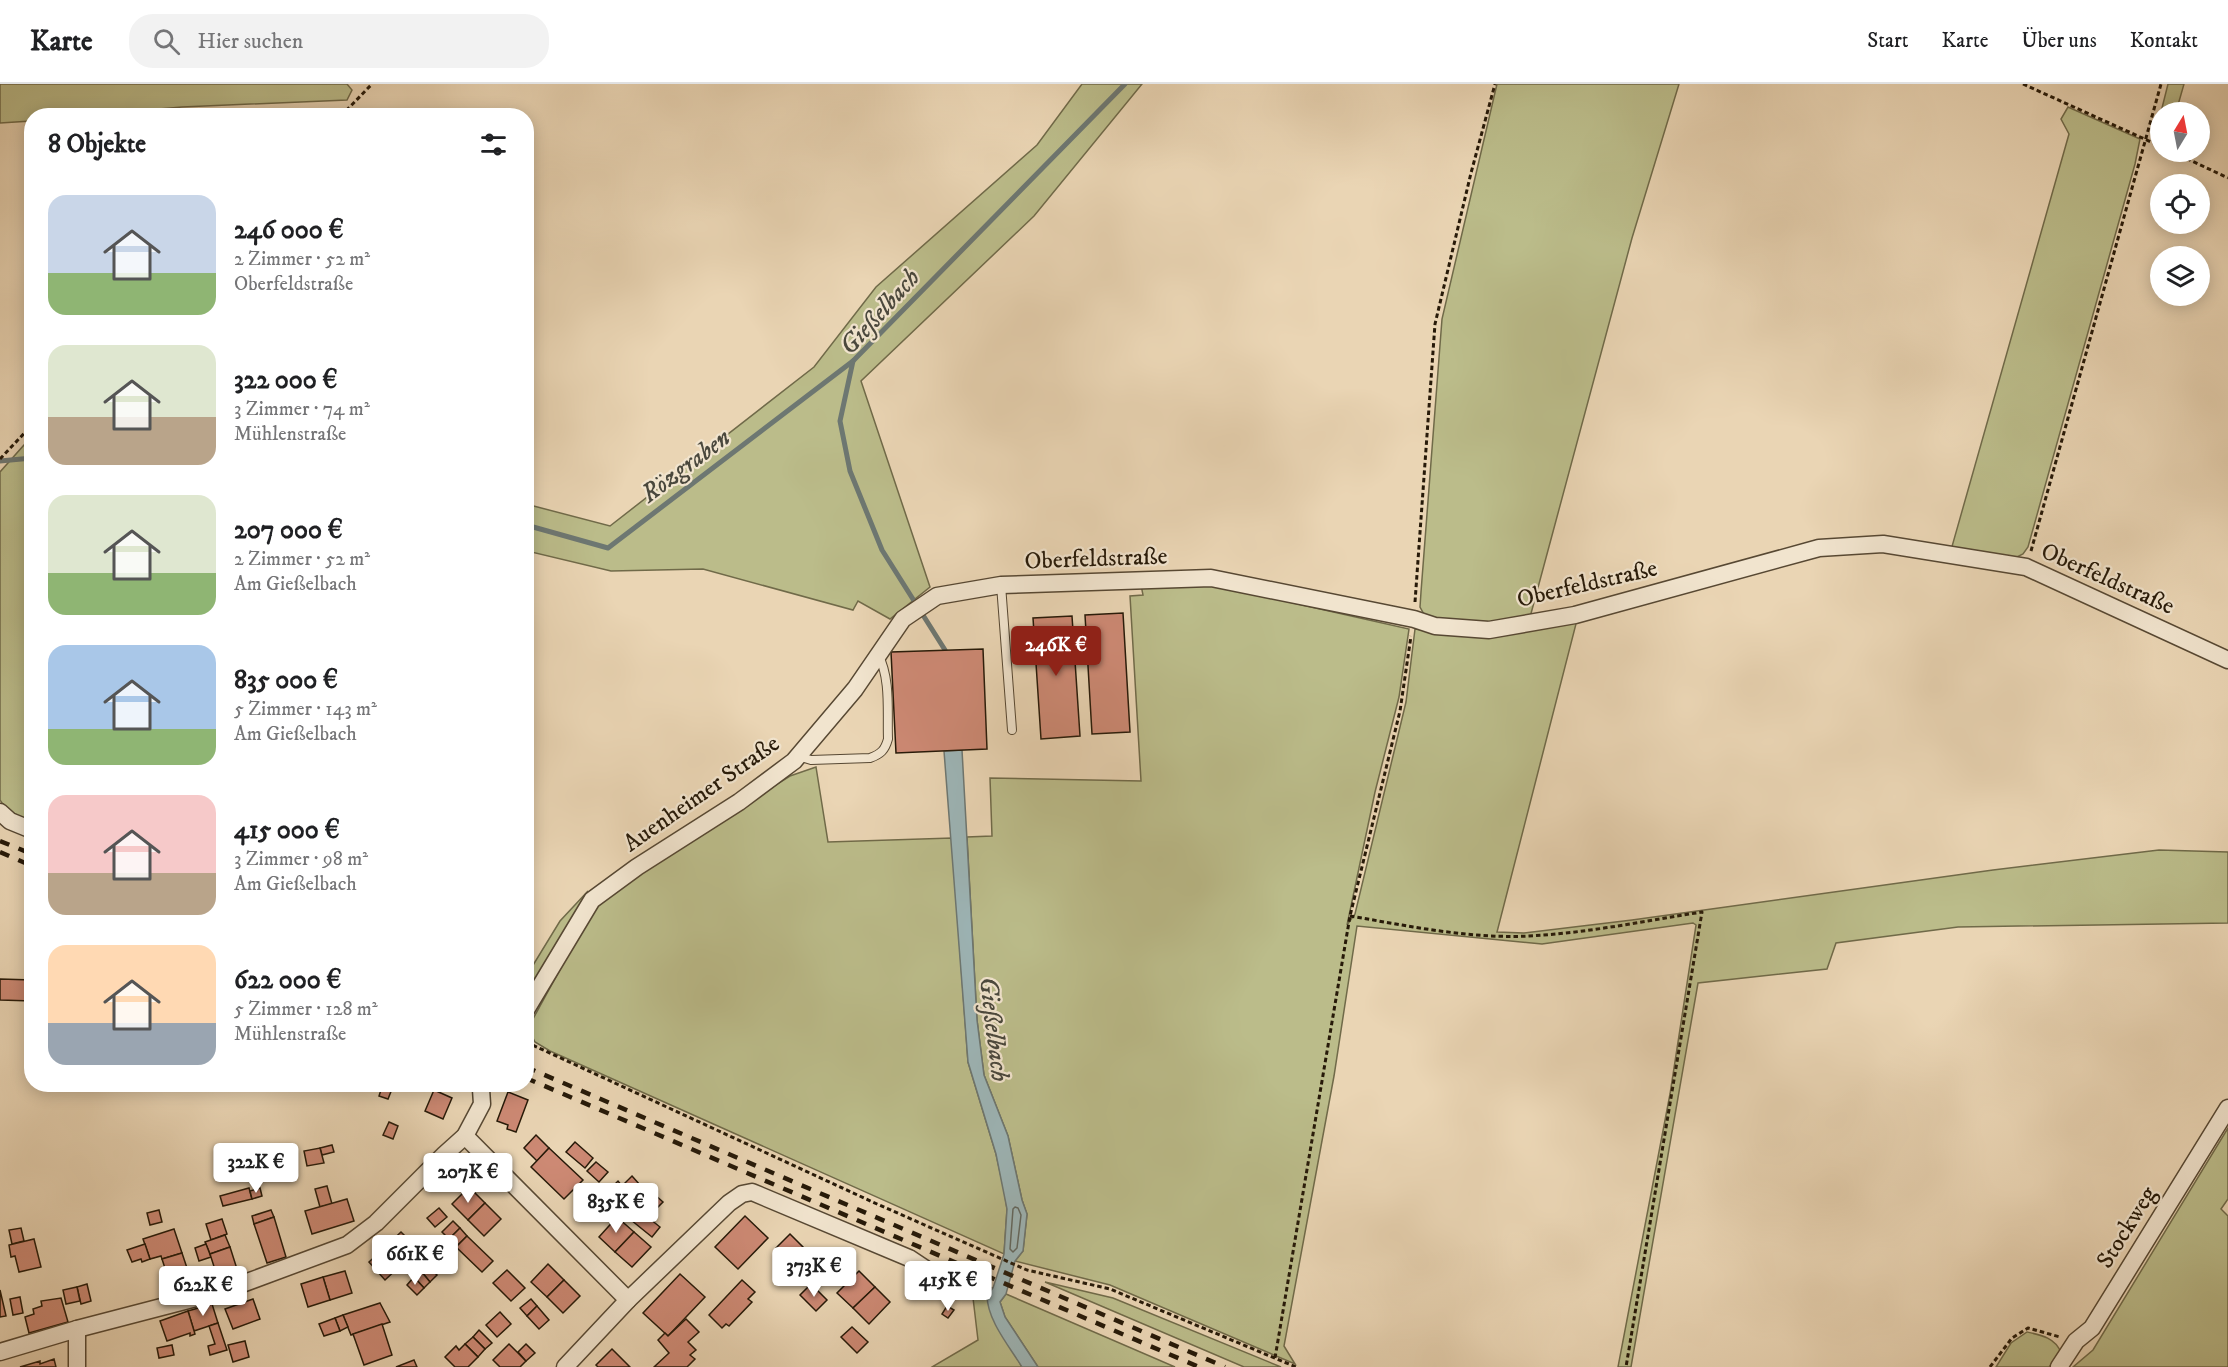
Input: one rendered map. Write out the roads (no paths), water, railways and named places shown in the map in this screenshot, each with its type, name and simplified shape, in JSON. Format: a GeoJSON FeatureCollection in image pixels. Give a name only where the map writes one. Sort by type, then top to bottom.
{"type":"FeatureCollection","features":[{"type":"Feature","properties":{"kind":"street","name":"Oberfeldstraße"},"geometry":{"type":"LineString","coordinates":[[937,596],[1000,585],[1211,578],[1414,619],[1435,626],[1489,630],[1575,615],[1819,548],[1883,544],[2026,567],[2228,660]]}},
{"type":"Feature","properties":{"kind":"street","name":"Auenheimer Straße"},"geometry":{"type":"LineString","coordinates":[[534,997],[592,900],[637,867],[740,802],[798,756],[855,689],[903,619],[937,596]]}},
{"type":"Feature","properties":{"kind":"street"},"geometry":{"type":"LineString","coordinates":[[0,812],[10,821],[24,827]]}},
{"type":"Feature","properties":{"kind":"street"},"geometry":{"type":"LineString","coordinates":[[0,1352],[77,1329],[223,1292],[347,1245],[376,1223],[465,1136],[482,1104],[481,1092]]}},
{"type":"Feature","properties":{"kind":"street","name":"Stockweg"},"geometry":{"type":"LineString","coordinates":[[2059,1367],[2076,1341],[2092,1328],[2228,1108]]}},
{"type":"Feature","properties":{"kind":"street"},"geometry":{"type":"LineString","coordinates":[[465,1136],[628,1300]]}},
{"type":"Feature","properties":{"kind":"street"},"geometry":{"type":"LineString","coordinates":[[565,1367],[628,1300],[729,1203],[742,1194],[752,1192],[909,1258],[936,1276]]}},
{"type":"Feature","properties":{"kind":"street"},"geometry":{"type":"LineString","coordinates":[[77,1329],[77,1367]]}},
{"type":"Feature","properties":{"kind":"lane"},"geometry":{"type":"LineString","coordinates":[[1000,585],[1012,730]]}},
{"type":"Feature","properties":{"kind":"lane"},"geometry":{"type":"LineString","coordinates":[[798,756],[811,760],[870,758],[879,755],[886,748],[888,739],[886,678],[883,663],[878,654]]}},
{"type":"Feature","properties":{"kind":"water"},"geometry":{"type":"Polygon","coordinates":[[[962,750],[977,1020],[984,1075],[1008,1136],[1027,1214],[1023,1251],[1015,1261],[1006,1294],[1000,1302],[1005,1317],[1038,1367],[1022,1367],[995,1323],[988,1304],[987,1295],[993,1288],[1004,1254],[1007,1209],[996,1154],[968,1062],[944,751],[962,750]]]}},
{"type":"Feature","properties":{"kind":"waterway","name":"Gießelbach"},"geometry":{"type":"LineString","coordinates":[[945,650],[882,550],[850,471],[840,421],[853,361],[1125,84]]}},
{"type":"Feature","properties":{"kind":"waterway","name":"Rözgraben"},"geometry":{"type":"LineString","coordinates":[[534,527],[608,548],[853,361]]}},
{"type":"Feature","properties":{"kind":"waterway","name":"Rözgraben"},"geometry":{"type":"LineString","coordinates":[[0,461],[24,459]]}},
{"type":"Feature","properties":{"kind":"railway"},"geometry":{"type":"LineString","coordinates":[[0,841],[24,851]]}},
{"type":"Feature","properties":{"kind":"railway"},"geometry":{"type":"LineString","coordinates":[[0,852],[24,862]]}},
{"type":"Feature","properties":{"kind":"railway"},"geometry":{"type":"LineString","coordinates":[[534,1070],[1225,1367]]}},
{"type":"Feature","properties":{"kind":"railway"},"geometry":{"type":"LineString","coordinates":[[534,1081],[1199,1367]]}}]}
